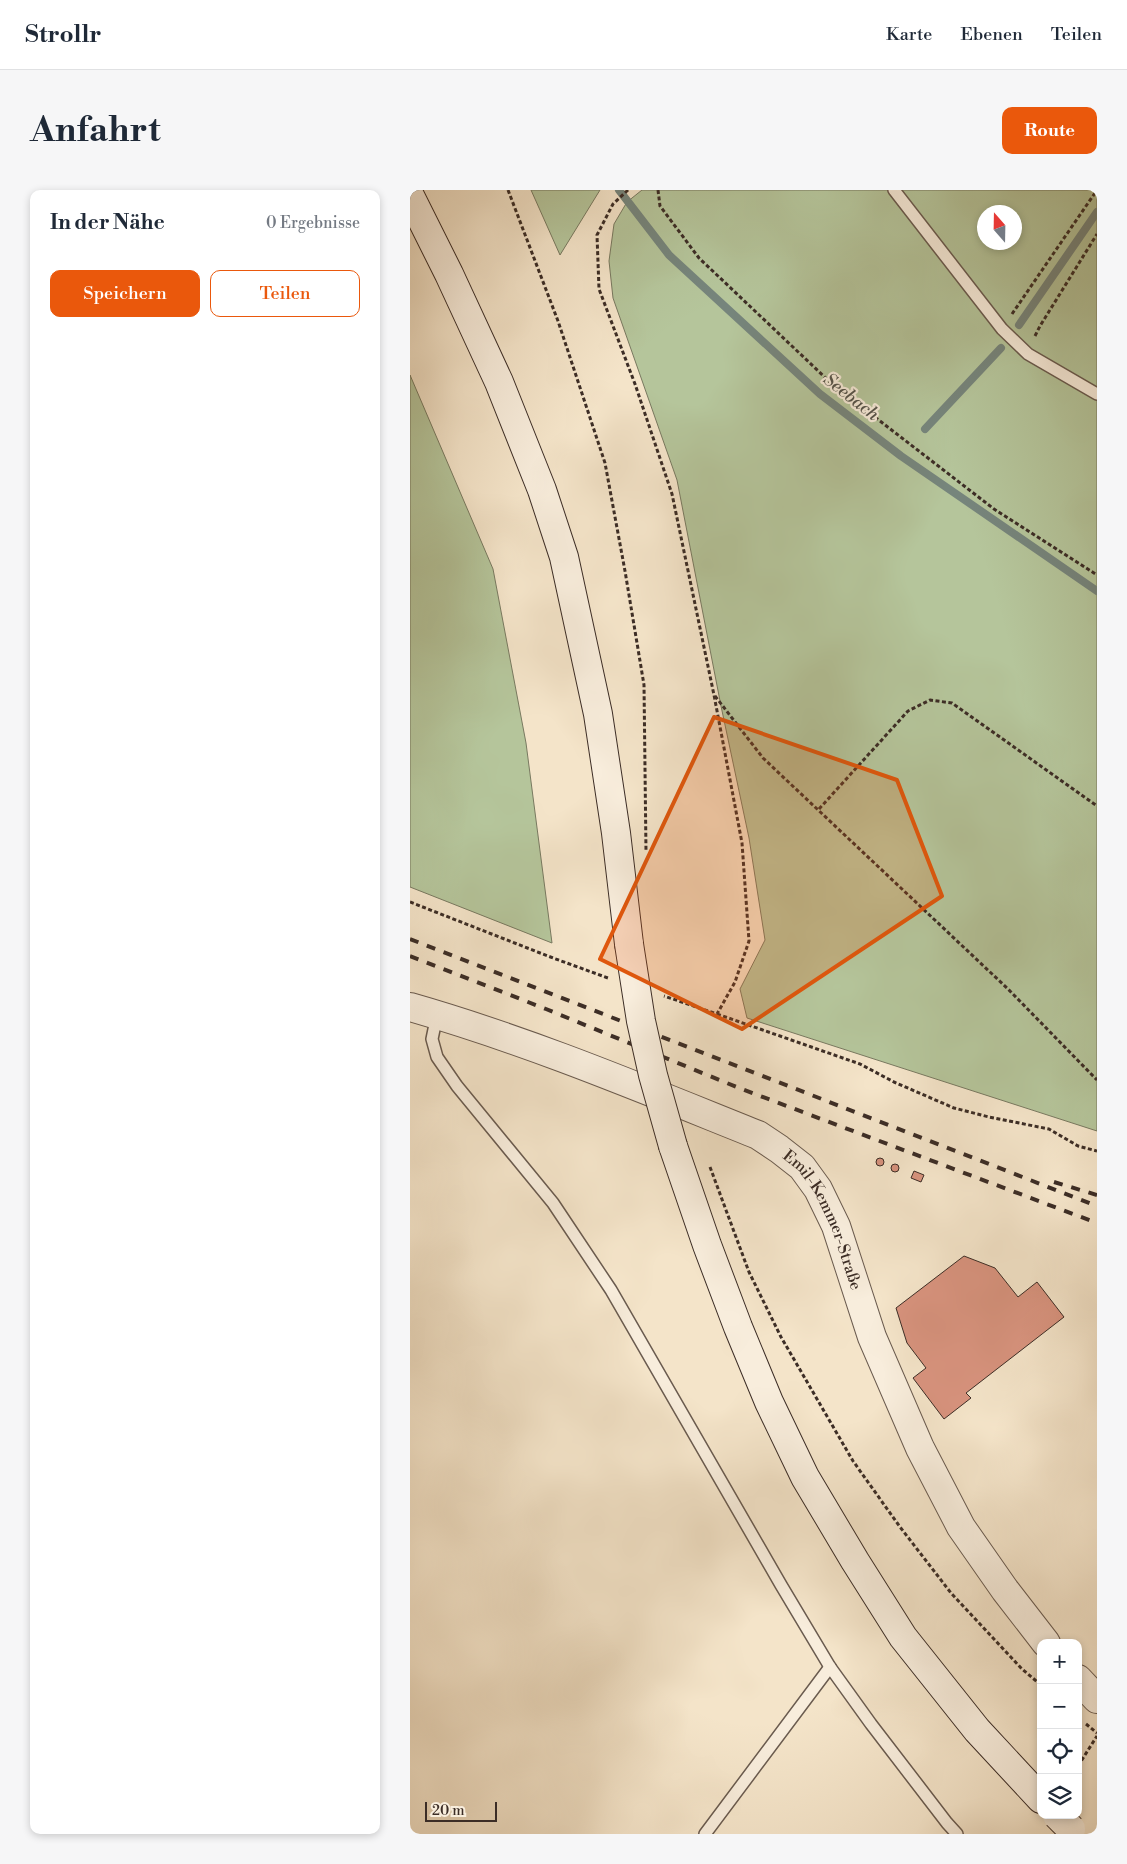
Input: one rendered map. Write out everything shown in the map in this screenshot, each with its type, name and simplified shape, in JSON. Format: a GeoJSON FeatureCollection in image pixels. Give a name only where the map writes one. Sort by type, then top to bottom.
{"type":"FeatureCollection","features":[{"type":"Feature","properties":{"kind":"main road"},"geometry":{"type":"LineString","coordinates":[[410,196],[449,274],[499,382],[542,490],[564,557],[598,714],[616,833],[629,944],[641,1021],[653,1075],[707,1245],[738,1327],[769,1402],[805,1478],[903,1637],[977,1730],[1037,1795]]}},
{"type":"Feature","properties":{"kind":"main road","name":"Emil-Kemmer-Straße"},"geometry":{"type":"LineString","coordinates":[[410,1007],[474,1026],[595,1069],[758,1135],[802,1167],[818,1189],[836,1226],[872,1337],[920,1448],[961,1528],[1043,1639]]}},
{"type":"Feature","properties":{"kind":"main road"},"geometry":{"type":"LineString","coordinates":[[1082,1683],[1097,1700]]}},
{"type":"Feature","properties":{"kind":"lane"},"geometry":{"type":"LineString","coordinates":[[894,190],[1002,329],[1028,354],[1097,394]]}},
{"type":"Feature","properties":{"kind":"lane"},"geometry":{"type":"LineString","coordinates":[[437,1015],[432,1039],[437,1058],[457,1086],[553,1203],[611,1290],[830,1667],[871,1724],[947,1823],[958,1834]]}},
{"type":"Feature","properties":{"kind":"lane"},"geometry":{"type":"LineString","coordinates":[[705,1834],[830,1667]]}},
{"type":"Feature","properties":{"kind":"path"},"geometry":{"type":"LineString","coordinates":[[508,190],[558,321],[605,463],[644,685],[646,857]]}},
{"type":"Feature","properties":{"kind":"path"},"geometry":{"type":"LineString","coordinates":[[628,190],[613,204],[598,235],[599,289],[635,384],[672,494],[714,695],[763,758],[1008,989],[1097,1080]]}},
{"type":"Feature","properties":{"kind":"path"},"geometry":{"type":"LineString","coordinates":[[658,190],[660,206],[699,258],[832,384],[994,509],[1097,575]]}},
{"type":"Feature","properties":{"kind":"path"},"geometry":{"type":"LineString","coordinates":[[1002,329],[1097,190]]}},
{"type":"Feature","properties":{"kind":"path"},"geometry":{"type":"LineString","coordinates":[[1028,354],[1040,326],[1097,234]]}},
{"type":"Feature","properties":{"kind":"path"},"geometry":{"type":"LineString","coordinates":[[819,809],[908,711],[930,700],[952,703],[1097,806]]}},
{"type":"Feature","properties":{"kind":"path"},"geometry":{"type":"LineString","coordinates":[[717,1014],[860,1064],[894,1082],[954,1108],[1049,1129],[1078,1146],[1097,1152]]}},
{"type":"Feature","properties":{"kind":"path"},"geometry":{"type":"LineString","coordinates":[[707,1159],[749,1272],[781,1337],[853,1461],[900,1527],[951,1593],[1022,1669],[1040,1684]]}},
{"type":"Feature","properties":{"kind":"path"},"geometry":{"type":"LineString","coordinates":[[1082,1760],[1097,1736]]}},
{"type":"Feature","properties":{"kind":"highlighted area"},"geometry":{"type":"Polygon","coordinates":[[[714,717],[897,780],[942,896],[742,1029],[600,959],[714,717]]]}},
{"type":"Feature","properties":{"kind":"green space"},"geometry":{"type":"Polygon","coordinates":[[[531,190],[600,190],[560,255],[531,190]]]}},
{"type":"Feature","properties":{"kind":"green space"},"geometry":{"type":"Polygon","coordinates":[[[642,190],[1097,190],[1097,1131],[747,1018],[740,989],[765,940],[749,838],[677,480],[613,298],[609,261],[614,224],[627,202],[642,190]]]}},
{"type":"Feature","properties":{"kind":"green space"},"geometry":{"type":"Polygon","coordinates":[[[410,375],[493,569],[526,743],[552,943],[410,887],[410,375]]]}},
{"type":"Feature","properties":{"kind":"building"},"geometry":{"type":"Polygon","coordinates":[[[880,1158],[884,1162],[880,1166],[876,1162],[880,1158]]]}},
{"type":"Feature","properties":{"kind":"building"},"geometry":{"type":"Polygon","coordinates":[[[895,1164],[899,1168],[895,1172],[891,1168],[895,1164]]]}},
{"type":"Feature","properties":{"kind":"building"},"geometry":{"type":"Polygon","coordinates":[[[914,1171],[924,1175],[921,1182],[911,1178],[914,1171]]]}},
{"type":"Feature","properties":{"kind":"building"},"geometry":{"type":"Polygon","coordinates":[[[964,1256],[995,1268],[1018,1297],[1037,1282],[1064,1317],[966,1393],[971,1398],[944,1419],[913,1378],[926,1368],[907,1343],[896,1308],[964,1256]]]}},
{"type":"Feature","properties":{"kind":"waterway","name":"Seebach"},"geometry":{"type":"LineString","coordinates":[[619,190],[669,255],[820,394],[901,456],[1097,591]]}},
{"type":"Feature","properties":{"kind":"waterway"},"geometry":{"type":"LineString","coordinates":[[1019,325],[1097,212]]}},
{"type":"Feature","properties":{"kind":"waterway"},"geometry":{"type":"LineString","coordinates":[[925,429],[1001,348]]}},
{"type":"Feature","properties":{"kind":"railway"},"geometry":{"type":"LineString","coordinates":[[410,939],[1097,1206]]}},
{"type":"Feature","properties":{"kind":"railway"},"geometry":{"type":"LineString","coordinates":[[410,956],[739,1088],[1097,1223]]}},
{"type":"Feature","properties":{"kind":"railway"},"geometry":{"type":"LineString","coordinates":[[1054,1182],[1097,1195]]}}]}
